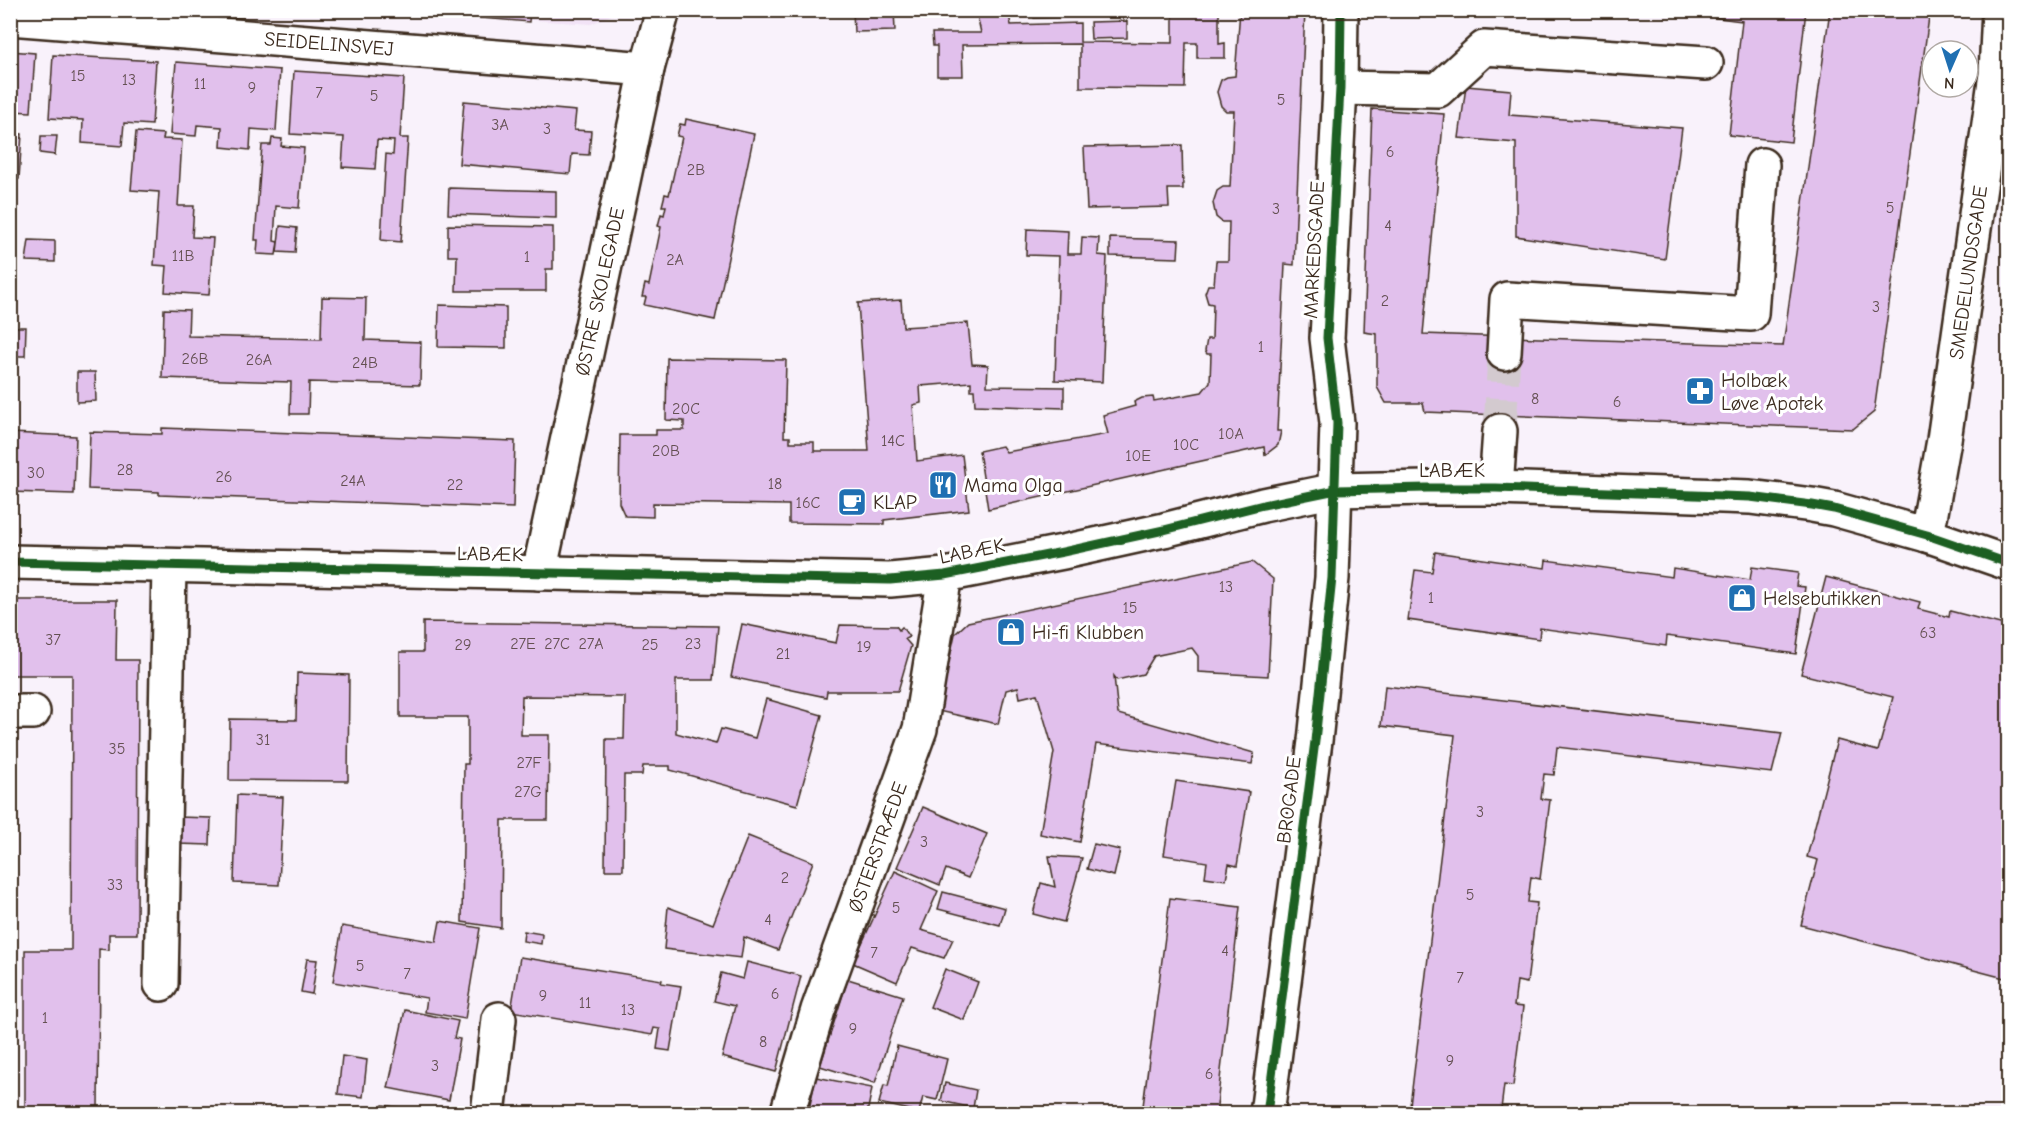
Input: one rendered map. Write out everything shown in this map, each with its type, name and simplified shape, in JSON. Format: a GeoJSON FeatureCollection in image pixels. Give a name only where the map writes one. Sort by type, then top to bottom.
{"type":"FeatureCollection","features":[{"type":"Feature","properties":{"kind":"street","name":"ØSTRE SKOLEGADE"},"geometry":{"type":"LineString","coordinates":[[540,573],[647,69],[663,10]]}},
{"type":"Feature","properties":{"kind":"street","name":"MARKEDSGADE"},"geometry":{"type":"LineString","coordinates":[[1336,490],[1337,423],[1327,339],[1341,88],[1341,10]]}},
{"type":"Feature","properties":{"kind":"street","name":"SMEDELUNDSGADE"},"geometry":{"type":"LineString","coordinates":[[1927,535],[2002,76],[1999,10]]}},
{"type":"Feature","properties":{"kind":"street","name":"SEIDELINSVEJ"},"geometry":{"type":"LineString","coordinates":[[10,18],[647,69]]}},
{"type":"Feature","properties":{"kind":"street"},"geometry":{"type":"LineString","coordinates":[[1341,88],[1438,90],[1484,48],[1706,63]]}},
{"type":"Feature","properties":{"kind":"street"},"geometry":{"type":"LineString","coordinates":[[1504,353],[1507,300],[1751,314],[1762,165]]}},
{"type":"Feature","properties":{"kind":"street"},"geometry":{"type":"LineString","coordinates":[[1496,488],[1500,431]]}},
{"type":"Feature","properties":{"kind":"street","name":"LABÆK"},"geometry":{"type":"LineString","coordinates":[[10,562],[890,580],[945,575],[1164,530],[1263,505],[1336,490],[1496,488],[1750,497],[1833,509],[1927,535],[2008,563]]}},
{"type":"Feature","properties":{"kind":"street","name":"BROGADE"},"geometry":{"type":"LineString","coordinates":[[1267,1113],[1316,730],[1332,578],[1336,490]]}},
{"type":"Feature","properties":{"kind":"street"},"geometry":{"type":"LineString","coordinates":[[161,984],[169,566]]}},
{"type":"Feature","properties":{"kind":"street","name":"ØSTERSTRÆDE"},"geometry":{"type":"LineString","coordinates":[[787,1113],[818,1010],[920,729],[945,575]]}},
{"type":"Feature","properties":{"kind":"street"},"geometry":{"type":"LineString","coordinates":[[488,1113],[499,1019]]}},
{"type":"Feature","properties":{"kind":"shaded area"},"geometry":{"type":"Polygon","coordinates":[[[393,11],[620,11],[591,24],[393,11]]]}},
{"type":"Feature","properties":{"kind":"building"},"geometry":{"type":"Polygon","coordinates":[[[388,10],[530,10],[529,22],[388,10]]]}},
{"type":"Feature","properties":{"kind":"building"},"geometry":{"type":"Polygon","coordinates":[[[853,10],[894,10],[895,31],[854,32],[853,10]]]}},
{"type":"Feature","properties":{"kind":"building"},"geometry":{"type":"Polygon","coordinates":[[[976,10],[1008,10],[1011,25],[1080,23],[1080,42],[1173,43],[1173,10],[1219,10],[1219,44],[1225,43],[1225,58],[1197,58],[1197,43],[1186,43],[1185,88],[1080,87],[1080,44],[962,45],[963,76],[937,76],[937,46],[933,46],[932,33],[981,33],[976,10]]]}},
{"type":"Feature","properties":{"kind":"building"},"geometry":{"type":"Polygon","coordinates":[[[1034,10],[1078,10],[1079,17],[1034,18],[1034,10]]]}},
{"type":"Feature","properties":{"kind":"building"},"geometry":{"type":"Polygon","coordinates":[[[1240,10],[1305,10],[1294,265],[1285,264],[1277,431],[1281,431],[1278,445],[1265,455],[1264,447],[988,509],[979,451],[1002,446],[1006,452],[1108,434],[1103,415],[1135,406],[1134,402],[1142,398],[1153,397],[1154,401],[1202,392],[1210,382],[1211,354],[1205,351],[1207,339],[1212,339],[1213,304],[1208,303],[1205,293],[1208,285],[1214,285],[1216,261],[1228,261],[1229,222],[1222,222],[1216,217],[1213,203],[1217,191],[1223,187],[1230,187],[1234,111],[1226,111],[1221,106],[1217,92],[1221,80],[1235,76],[1240,10]]]}},
{"type":"Feature","properties":{"kind":"building"},"geometry":{"type":"Polygon","coordinates":[[[1655,10],[1806,10],[1791,142],[1729,135],[1742,21],[1655,10]]]}},
{"type":"Feature","properties":{"kind":"building"},"geometry":{"type":"Polygon","coordinates":[[[1830,10],[1930,10],[1926,39],[1920,39],[1920,82],[1874,412],[1853,429],[1425,412],[1423,403],[1386,403],[1377,387],[1377,334],[1364,332],[1372,109],[1444,114],[1423,334],[1783,346],[1830,10]]]}},
{"type":"Feature","properties":{"kind":"building"},"geometry":{"type":"Polygon","coordinates":[[[1127,21],[1127,38],[1091,39],[1090,22],[1127,21]]]}},
{"type":"Feature","properties":{"kind":"building"},"geometry":{"type":"Polygon","coordinates":[[[10,51],[35,53],[31,112],[10,111],[10,51]]]}},
{"type":"Feature","properties":{"kind":"building"},"geometry":{"type":"Polygon","coordinates":[[[53,55],[156,61],[152,125],[124,123],[122,146],[82,143],[83,120],[49,118],[53,55]]]}},
{"type":"Feature","properties":{"kind":"building"},"geometry":{"type":"Polygon","coordinates":[[[176,62],[280,70],[276,131],[251,129],[250,150],[221,147],[222,127],[197,125],[196,136],[170,134],[176,62]]]}},
{"type":"Feature","properties":{"kind":"building"},"geometry":{"type":"Polygon","coordinates":[[[294,71],[404,78],[400,138],[408,138],[401,242],[381,240],[386,154],[393,155],[394,141],[377,140],[375,169],[342,167],[344,137],[290,134],[294,71]]]}},
{"type":"Feature","properties":{"kind":"building"},"geometry":{"type":"Polygon","coordinates":[[[1466,86],[1511,90],[1509,115],[1682,128],[1665,259],[1516,236],[1516,143],[1459,138],[1466,86]]]}},
{"type":"Feature","properties":{"kind":"building"},"geometry":{"type":"Polygon","coordinates":[[[464,101],[576,111],[574,130],[591,131],[589,155],[572,154],[570,174],[459,164],[464,101]]]}},
{"type":"Feature","properties":{"kind":"building"},"geometry":{"type":"Polygon","coordinates":[[[686,119],[754,134],[715,320],[644,305],[646,297],[642,297],[645,284],[649,285],[661,227],[658,226],[666,206],[662,206],[665,194],[669,195],[682,137],[677,136],[680,124],[685,125],[686,119]]]}},
{"type":"Feature","properties":{"kind":"building"},"geometry":{"type":"Polygon","coordinates":[[[136,132],[164,134],[163,139],[182,140],[178,206],[194,206],[192,237],[213,238],[209,295],[165,292],[167,266],[154,265],[159,192],[131,190],[136,132]]]}},
{"type":"Feature","properties":{"kind":"building"},"geometry":{"type":"Polygon","coordinates":[[[10,133],[22,134],[19,179],[10,179],[10,133]]]}},
{"type":"Feature","properties":{"kind":"building"},"geometry":{"type":"Polygon","coordinates":[[[41,136],[57,136],[55,155],[40,153],[41,136]]]}},
{"type":"Feature","properties":{"kind":"building"},"geometry":{"type":"Polygon","coordinates":[[[272,138],[282,139],[281,146],[304,148],[299,208],[276,206],[274,241],[278,242],[276,255],[257,254],[258,240],[255,240],[262,145],[271,145],[272,138]]]}},
{"type":"Feature","properties":{"kind":"building"},"geometry":{"type":"Polygon","coordinates":[[[1182,145],[1183,189],[1168,189],[1169,207],[1087,209],[1084,147],[1182,145]]]}},
{"type":"Feature","properties":{"kind":"building"},"geometry":{"type":"Polygon","coordinates":[[[449,188],[556,191],[556,218],[448,214],[449,188]]]}},
{"type":"Feature","properties":{"kind":"building"},"geometry":{"type":"Polygon","coordinates":[[[448,225],[553,227],[553,269],[546,269],[546,291],[456,291],[457,256],[448,256],[448,225]]]}},
{"type":"Feature","properties":{"kind":"building"},"geometry":{"type":"Polygon","coordinates":[[[280,226],[297,228],[295,253],[277,252],[280,226]]]}},
{"type":"Feature","properties":{"kind":"building"},"geometry":{"type":"Polygon","coordinates":[[[1027,229],[1068,231],[1067,254],[1081,254],[1082,237],[1099,238],[1098,255],[1107,256],[1102,382],[1055,380],[1059,256],[1026,255],[1027,229]]]}},
{"type":"Feature","properties":{"kind":"building"},"geometry":{"type":"Polygon","coordinates":[[[1110,238],[1179,240],[1178,258],[1110,256],[1110,238]]]}},
{"type":"Feature","properties":{"kind":"building"},"geometry":{"type":"Polygon","coordinates":[[[29,240],[55,241],[55,262],[26,261],[29,240]]]}},
{"type":"Feature","properties":{"kind":"building"},"geometry":{"type":"Polygon","coordinates":[[[322,297],[366,298],[365,340],[421,342],[420,385],[309,382],[308,414],[290,414],[291,382],[162,378],[164,309],[189,310],[188,336],[321,339],[322,297]]]}},
{"type":"Feature","properties":{"kind":"building"},"geometry":{"type":"Polygon","coordinates":[[[901,300],[903,327],[968,323],[972,364],[988,365],[987,386],[1064,387],[1064,408],[975,405],[971,382],[920,386],[921,403],[913,405],[917,461],[962,455],[969,510],[884,520],[884,524],[789,523],[789,505],[653,503],[653,517],[625,516],[619,503],[620,435],[656,435],[656,430],[684,430],[684,421],[666,420],[667,358],[786,360],[784,437],[790,437],[790,442],[814,442],[814,451],[869,451],[858,303],[901,300]]]}},
{"type":"Feature","properties":{"kind":"building"},"geometry":{"type":"Polygon","coordinates":[[[439,305],[506,307],[506,348],[438,347],[439,305]]]}},
{"type":"Feature","properties":{"kind":"building"},"geometry":{"type":"Polygon","coordinates":[[[10,327],[26,327],[25,356],[14,356],[13,421],[10,421],[10,327]]]}},
{"type":"Feature","properties":{"kind":"building"},"geometry":{"type":"Polygon","coordinates":[[[77,372],[95,372],[96,401],[77,402],[77,372]]]}},
{"type":"Feature","properties":{"kind":"building"},"geometry":{"type":"Polygon","coordinates":[[[162,428],[515,441],[513,508],[159,495],[159,492],[88,489],[90,432],[162,434],[162,428]]]}},
{"type":"Feature","properties":{"kind":"building"},"geometry":{"type":"Polygon","coordinates":[[[10,433],[76,436],[74,494],[10,492],[10,433]]]}},
{"type":"Feature","properties":{"kind":"building"},"geometry":{"type":"Polygon","coordinates":[[[1435,552],[1545,568],[1546,560],[1672,577],[1673,568],[1750,580],[1752,567],[1798,573],[1796,586],[1805,587],[1796,654],[1667,636],[1666,646],[1540,628],[1539,639],[1408,620],[1415,570],[1432,572],[1435,552]]]}},
{"type":"Feature","properties":{"kind":"building"},"geometry":{"type":"Polygon","coordinates":[[[1252,562],[1273,579],[1268,676],[1198,672],[1198,656],[1192,648],[1154,656],[1143,674],[1117,680],[1114,676],[1118,714],[1254,753],[1252,764],[1096,744],[1080,842],[1040,834],[1054,752],[1037,694],[1020,698],[1018,687],[1006,690],[998,724],[938,711],[955,634],[968,622],[1252,562]]]}},
{"type":"Feature","properties":{"kind":"building"},"geometry":{"type":"Polygon","coordinates":[[[1826,577],[1920,602],[1918,609],[1949,617],[1950,611],[2008,626],[2008,979],[1801,925],[1818,860],[1807,857],[1837,740],[1878,751],[1893,697],[1801,674],[1826,577]]]}},
{"type":"Feature","properties":{"kind":"building"},"geometry":{"type":"Polygon","coordinates":[[[10,600],[117,600],[116,660],[138,660],[137,934],[109,934],[109,950],[99,949],[98,1114],[25,1114],[25,950],[71,950],[72,675],[10,675],[10,600]]]}},
{"type":"Feature","properties":{"kind":"building"},"geometry":{"type":"Polygon","coordinates":[[[423,622],[718,626],[713,680],[676,680],[676,733],[716,744],[721,729],[755,738],[766,699],[822,715],[797,805],[670,770],[670,766],[643,766],[642,775],[624,775],[623,870],[605,870],[606,739],[624,739],[625,697],[522,696],[521,735],[549,735],[548,820],[502,820],[501,928],[462,922],[464,764],[468,764],[468,717],[400,717],[400,652],[423,652],[423,622]]]}},
{"type":"Feature","properties":{"kind":"building"},"geometry":{"type":"Polygon","coordinates":[[[742,624],[836,643],[840,625],[896,626],[899,630],[902,627],[909,637],[905,639],[911,646],[898,691],[827,691],[826,697],[731,677],[742,624]]]}},
{"type":"Feature","properties":{"kind":"building"},"geometry":{"type":"Polygon","coordinates":[[[297,673],[349,675],[348,781],[229,780],[230,719],[296,720],[297,673]]]}},
{"type":"Feature","properties":{"kind":"building"},"geometry":{"type":"Polygon","coordinates":[[[1385,686],[1782,733],[1772,773],[1557,747],[1554,775],[1544,774],[1541,799],[1550,800],[1540,879],[1531,877],[1528,902],[1537,903],[1527,983],[1517,981],[1514,1006],[1523,1007],[1513,1086],[1504,1085],[1501,1109],[1510,1110],[1510,1114],[1409,1114],[1455,735],[1381,726],[1385,686]]]}},
{"type":"Feature","properties":{"kind":"building"},"geometry":{"type":"Polygon","coordinates":[[[1176,781],[1249,792],[1237,866],[1229,864],[1226,880],[1205,877],[1207,862],[1164,855],[1176,781]]]}},
{"type":"Feature","properties":{"kind":"building"},"geometry":{"type":"Polygon","coordinates":[[[237,795],[283,797],[279,885],[234,883],[237,795]]]}},
{"type":"Feature","properties":{"kind":"building"},"geometry":{"type":"Polygon","coordinates":[[[923,807],[987,834],[968,878],[946,869],[940,885],[897,867],[923,807]]]}},
{"type":"Feature","properties":{"kind":"building"},"geometry":{"type":"Polygon","coordinates":[[[178,817],[211,818],[210,845],[178,844],[178,817]]]}},
{"type":"Feature","properties":{"kind":"building"},"geometry":{"type":"Polygon","coordinates":[[[748,836],[813,862],[778,950],[744,937],[741,958],[664,949],[668,907],[713,924],[748,836]]]}},
{"type":"Feature","properties":{"kind":"building"},"geometry":{"type":"Polygon","coordinates":[[[1094,844],[1120,850],[1114,876],[1087,869],[1094,844]]]}},
{"type":"Feature","properties":{"kind":"building"},"geometry":{"type":"Polygon","coordinates":[[[1049,856],[1082,858],[1064,922],[1033,914],[1041,883],[1055,887],[1049,856]]]}},
{"type":"Feature","properties":{"kind":"building"},"geometry":{"type":"Polygon","coordinates":[[[895,871],[938,891],[921,930],[953,939],[944,958],[912,948],[897,982],[853,963],[895,871]]]}},
{"type":"Feature","properties":{"kind":"building"},"geometry":{"type":"Polygon","coordinates":[[[943,892],[1005,908],[1000,925],[938,909],[943,892]]]}},
{"type":"Feature","properties":{"kind":"building"},"geometry":{"type":"Polygon","coordinates":[[[1170,898],[1240,907],[1216,1114],[1142,1114],[1170,898]]]}},
{"type":"Feature","properties":{"kind":"building"},"geometry":{"type":"Polygon","coordinates":[[[440,921],[480,928],[465,1019],[425,1012],[427,998],[333,982],[342,926],[436,942],[440,921]]]}},
{"type":"Feature","properties":{"kind":"building"},"geometry":{"type":"Polygon","coordinates":[[[524,931],[542,934],[541,944],[523,941],[524,931]]]}},
{"type":"Feature","properties":{"kind":"building"},"geometry":{"type":"Polygon","coordinates":[[[520,957],[662,980],[661,983],[681,986],[670,1051],[657,1049],[660,1029],[654,1028],[652,1035],[511,1011],[520,957]]]}},
{"type":"Feature","properties":{"kind":"building"},"geometry":{"type":"Polygon","coordinates":[[[307,959],[317,960],[312,994],[301,992],[307,959]]]}},
{"type":"Feature","properties":{"kind":"building"},"geometry":{"type":"Polygon","coordinates":[[[747,962],[801,976],[776,1072],[722,1057],[735,1006],[714,1001],[721,973],[743,979],[747,962]]]}},
{"type":"Feature","properties":{"kind":"building"},"geometry":{"type":"Polygon","coordinates":[[[945,969],[978,982],[964,1020],[930,1007],[945,969]]]}},
{"type":"Feature","properties":{"kind":"building"},"geometry":{"type":"Polygon","coordinates":[[[848,979],[903,996],[875,1083],[820,1066],[848,979]]]}},
{"type":"Feature","properties":{"kind":"building"},"geometry":{"type":"Polygon","coordinates":[[[405,1010],[458,1021],[454,1038],[460,1039],[449,1100],[388,1088],[405,1010]]]}},
{"type":"Feature","properties":{"kind":"building"},"geometry":{"type":"Polygon","coordinates":[[[897,1046],[947,1059],[937,1100],[923,1097],[919,1112],[879,1103],[884,1085],[888,1086],[897,1046]]]}},
{"type":"Feature","properties":{"kind":"building"},"geometry":{"type":"Polygon","coordinates":[[[342,1056],[367,1060],[363,1097],[338,1094],[342,1056]]]}},
{"type":"Feature","properties":{"kind":"building"},"geometry":{"type":"Polygon","coordinates":[[[816,1077],[872,1088],[867,1114],[808,1114],[816,1077]]]}},
{"type":"Feature","properties":{"kind":"building"},"geometry":{"type":"Polygon","coordinates":[[[945,1083],[976,1090],[973,1108],[941,1101],[945,1083]]]}},
{"type":"Feature","properties":{"kind":"building"},"geometry":{"type":"Polygon","coordinates":[[[383,1105],[436,1114],[381,1114],[383,1105]]]}},
{"type":"Feature","properties":{"kind":"tunnel"},"geometry":{"type":"LineString","coordinates":[[1500,431],[1504,353]]}},
{"type":"Feature","properties":{"kind":"cycle path"},"geometry":{"type":"LineString","coordinates":[[1267,1114],[1315,741],[1332,578],[1337,423],[1327,338],[1340,88],[1341,10]]}},
{"type":"Feature","properties":{"kind":"cycle path"},"geometry":{"type":"LineString","coordinates":[[10,562],[890,580],[945,575],[1063,552],[1336,490],[1496,488],[1750,497],[1812,505],[1927,535],[2008,563]]}},
{"type":"Feature","properties":{"kind":"place","name":"Holbæk Løve Apotek"},"geometry":{"type":"Point","coordinates":[1700,391]}},
{"type":"Feature","properties":{"kind":"place","name":"Mama Olga"},"geometry":{"type":"Point","coordinates":[943,485]}},
{"type":"Feature","properties":{"kind":"place","name":"KLAP"},"geometry":{"type":"Point","coordinates":[852,502]}},
{"type":"Feature","properties":{"kind":"place","name":"Helsebutikken"},"geometry":{"type":"Point","coordinates":[1742,598]}},
{"type":"Feature","properties":{"kind":"place","name":"Hi-fi Klubben"},"geometry":{"type":"Point","coordinates":[1011,632]}}]}
